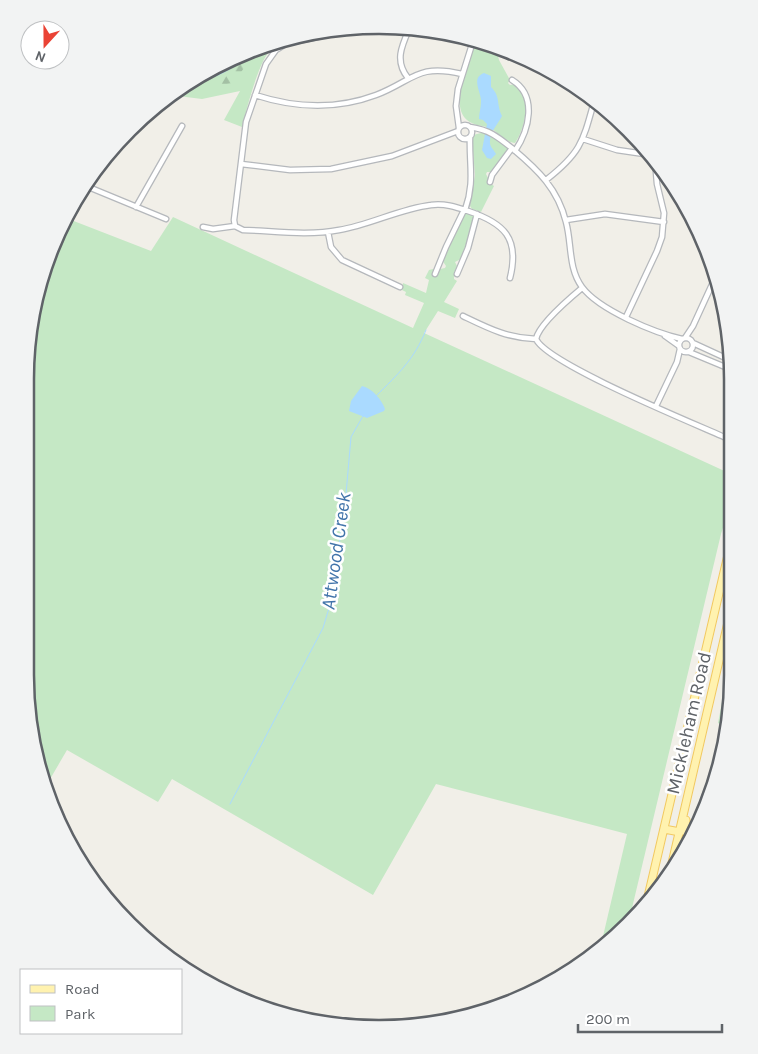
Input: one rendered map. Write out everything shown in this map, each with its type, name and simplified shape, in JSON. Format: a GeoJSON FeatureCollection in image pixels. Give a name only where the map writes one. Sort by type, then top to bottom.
{"type":"FeatureCollection","features":[{"type":"Feature","properties":{"kind":"main road","name":"Mickleham Road"},"geometry":{"type":"LineString","coordinates":[[650,889],[724,572]]}},
{"type":"Feature","properties":{"kind":"main road","name":"Mickleham Road"},"geometry":{"type":"LineString","coordinates":[[675,853],[724,640]]}},
{"type":"Feature","properties":{"kind":"main road"},"geometry":{"type":"LineString","coordinates":[[684,812],[686,833]]}},
{"type":"Feature","properties":{"kind":"main road"},"geometry":{"type":"LineString","coordinates":[[664,829],[680,832]]}},
{"type":"Feature","properties":{"kind":"main road"},"geometry":{"type":"LineString","coordinates":[[664,829],[678,840]]}},
{"type":"Feature","properties":{"kind":"street"},"geometry":{"type":"LineString","coordinates":[[407,35],[400,57],[402,69],[408,78]]}},
{"type":"Feature","properties":{"kind":"street"},"geometry":{"type":"LineString","coordinates":[[469,151],[460,134],[456,98],[471,47]]}},
{"type":"Feature","properties":{"kind":"street"},"geometry":{"type":"LineString","coordinates":[[235,226],[234,220],[246,122],[266,64],[276,50]]}},
{"type":"Feature","properties":{"kind":"street"},"geometry":{"type":"LineString","coordinates":[[255,95],[276,102],[335,105],[376,95],[416,74],[431,70],[462,74]]}},
{"type":"Feature","properties":{"kind":"street"},"geometry":{"type":"LineString","coordinates":[[490,182],[492,175],[523,137],[529,109],[528,101],[522,88],[512,80]]}},
{"type":"Feature","properties":{"kind":"street"},"geometry":{"type":"LineString","coordinates":[[546,180],[569,160],[583,139],[592,108]]}},
{"type":"Feature","properties":{"kind":"street"},"geometry":{"type":"LineString","coordinates":[[435,274],[465,210],[472,186],[472,168],[469,151],[471,135],[469,126],[458,114]]}},
{"type":"Feature","properties":{"kind":"street"},"geometry":{"type":"LineString","coordinates":[[460,134],[463,125],[498,136],[534,166],[546,180],[560,203],[566,220],[574,272],[582,288],[598,303],[664,335],[687,352],[724,367]]}},
{"type":"Feature","properties":{"kind":"street"},"geometry":{"type":"LineString","coordinates":[[136,206],[182,126]]}},
{"type":"Feature","properties":{"kind":"street"},"geometry":{"type":"LineString","coordinates":[[241,164],[290,170],[331,169],[392,156],[447,136],[471,135],[482,130]]}},
{"type":"Feature","properties":{"kind":"street"},"geometry":{"type":"LineString","coordinates":[[583,139],[617,150],[641,154]]}},
{"type":"Feature","properties":{"kind":"street"},"geometry":{"type":"LineString","coordinates":[[626,317],[657,251],[664,222],[663,205],[656,173]]}},
{"type":"Feature","properties":{"kind":"street"},"geometry":{"type":"LineString","coordinates":[[91,188],[166,219]]}},
{"type":"Feature","properties":{"kind":"street"},"geometry":{"type":"LineString","coordinates":[[203,227],[213,229],[235,226],[243,230],[328,232],[350,228],[431,204],[448,205],[477,214],[500,226],[510,240],[514,260],[510,278]]}},
{"type":"Feature","properties":{"kind":"street"},"geometry":{"type":"LineString","coordinates":[[457,274],[468,248],[477,214]]}},
{"type":"Feature","properties":{"kind":"street"},"geometry":{"type":"LineString","coordinates":[[566,220],[605,214],[664,222]]}},
{"type":"Feature","properties":{"kind":"street"},"geometry":{"type":"LineString","coordinates":[[328,232],[331,247],[342,260],[400,287]]}},
{"type":"Feature","properties":{"kind":"street"},"geometry":{"type":"LineString","coordinates":[[656,406],[676,362],[679,347],[688,340],[711,287]]}},
{"type":"Feature","properties":{"kind":"street"},"geometry":{"type":"LineString","coordinates":[[582,288],[561,306],[538,332],[536,339],[539,344],[569,364],[624,392],[724,437]]}},
{"type":"Feature","properties":{"kind":"street"},"geometry":{"type":"LineString","coordinates":[[463,316],[501,334],[515,338],[536,339]]}},
{"type":"Feature","properties":{"kind":"street"},"geometry":{"type":"LineString","coordinates":[[664,335],[688,340],[724,357]]}},
{"type":"Feature","properties":{"kind":"street"},"geometry":{"type":"LineString","coordinates":[[676,362],[693,348],[688,340]]}},
{"type":"Feature","properties":{"kind":"green space"},"geometry":{"type":"Polygon","coordinates":[[[474,48],[490,52],[498,55],[510,80],[508,83],[510,85],[515,84],[521,89],[526,104],[526,112],[522,129],[515,143],[508,141],[486,127],[470,122],[462,113],[460,93],[474,48]]]}},
{"type":"Feature","properties":{"kind":"green space"},"geometry":{"type":"Polygon","coordinates":[[[269,52],[256,78],[242,127],[224,120],[240,91],[202,99],[181,96],[226,69],[269,52]]]}},
{"type":"Feature","properties":{"kind":"green space"},"geometry":{"type":"Polygon","coordinates":[[[256,57],[247,64],[233,83],[214,86],[205,91],[189,91],[226,69],[256,57]]]}},
{"type":"Feature","properties":{"kind":"green space"},"geometry":{"type":"Polygon","coordinates":[[[485,132],[499,139],[509,149],[492,172],[487,172],[486,174],[488,182],[494,186],[481,212],[472,209],[470,206],[475,175],[472,139],[473,135],[485,132]]]}},
{"type":"Feature","properties":{"kind":"green space"},"geometry":{"type":"Polygon","coordinates":[[[466,212],[474,215],[463,258],[455,262],[457,266],[454,279],[457,281],[444,302],[459,309],[455,318],[438,311],[424,333],[724,471],[724,525],[631,911],[602,939],[627,834],[436,784],[373,895],[172,779],[158,802],[67,750],[50,779],[40,742],[34,698],[34,356],[40,312],[52,268],[72,220],[151,251],[173,217],[413,328],[424,303],[405,295],[406,292],[402,290],[403,283],[426,293],[429,280],[425,278],[429,270],[433,269],[435,274],[438,274],[440,269],[445,268],[446,266],[442,260],[466,212]]]}},
{"type":"Feature","properties":{"kind":"green space"},"geometry":{"type":"Polygon","coordinates":[[[724,692],[720,724],[718,723],[724,692]]]}},
{"type":"Feature","properties":{"kind":"water"},"geometry":{"type":"Polygon","coordinates":[[[484,73],[491,76],[491,87],[496,94],[502,116],[490,139],[491,147],[496,154],[491,159],[487,158],[482,150],[487,124],[479,119],[481,98],[477,82],[480,75],[484,73]]]}},
{"type":"Feature","properties":{"kind":"water"},"geometry":{"type":"Polygon","coordinates":[[[362,386],[369,389],[379,398],[384,406],[384,411],[367,418],[349,411],[351,401],[362,386]]]}},
{"type":"Feature","properties":{"kind":"waterway","name":"Attwood Creek"},"geometry":{"type":"LineString","coordinates":[[206,80],[237,64]]}},
{"type":"Feature","properties":{"kind":"waterway","name":"Attwood Creek"},"geometry":{"type":"LineString","coordinates":[[376,396],[411,358],[426,330]]}},
{"type":"Feature","properties":{"kind":"waterway","name":"Attwood Creek"},"geometry":{"type":"LineString","coordinates":[[230,804],[323,628],[332,598],[346,494],[351,437],[363,416]]}}]}
